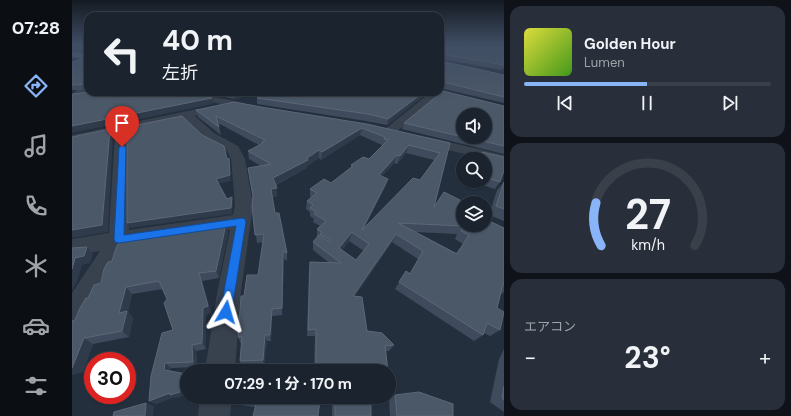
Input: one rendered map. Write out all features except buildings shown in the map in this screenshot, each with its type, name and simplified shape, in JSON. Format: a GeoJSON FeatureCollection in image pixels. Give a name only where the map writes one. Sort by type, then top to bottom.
{"type":"FeatureCollection","features":[{"type":"Feature","properties":{"kind":"street"},"geometry":{"type":"LineString","coordinates":[[74,97],[84,85]]}},
{"type":"Feature","properties":{"kind":"street"},"geometry":{"type":"LineString","coordinates":[[74,97],[84,95]]}},
{"type":"Feature","properties":{"kind":"street"},"geometry":{"type":"LineString","coordinates":[[216,96],[236,104]]}},
{"type":"Feature","properties":{"kind":"street"},"geometry":{"type":"LineString","coordinates":[[389,132],[434,96]]}},
{"type":"Feature","properties":{"kind":"street"},"geometry":{"type":"LineString","coordinates":[[72,139],[236,104],[260,105]]}},
{"type":"Feature","properties":{"kind":"street"},"geometry":{"type":"LineString","coordinates":[[187,115],[209,136],[232,149],[238,159],[244,205],[228,299],[221,364]]}},
{"type":"Feature","properties":{"kind":"street"},"geometry":{"type":"LineString","coordinates":[[72,316],[119,239],[122,128]]}},
{"type":"Feature","properties":{"kind":"street"},"geometry":{"type":"LineString","coordinates":[[374,128],[504,159]]}},
{"type":"Feature","properties":{"kind":"street"},"geometry":{"type":"LineString","coordinates":[[72,247],[242,222]]}},
{"type":"Feature","properties":{"kind":"street"},"geometry":{"type":"LineString","coordinates":[[214,416],[215,404]]}},
{"type":"Feature","properties":{"kind":"route"},"geometry":{"type":"LineString","coordinates":[[122,147],[119,239],[242,222],[226,312]]}}]}
